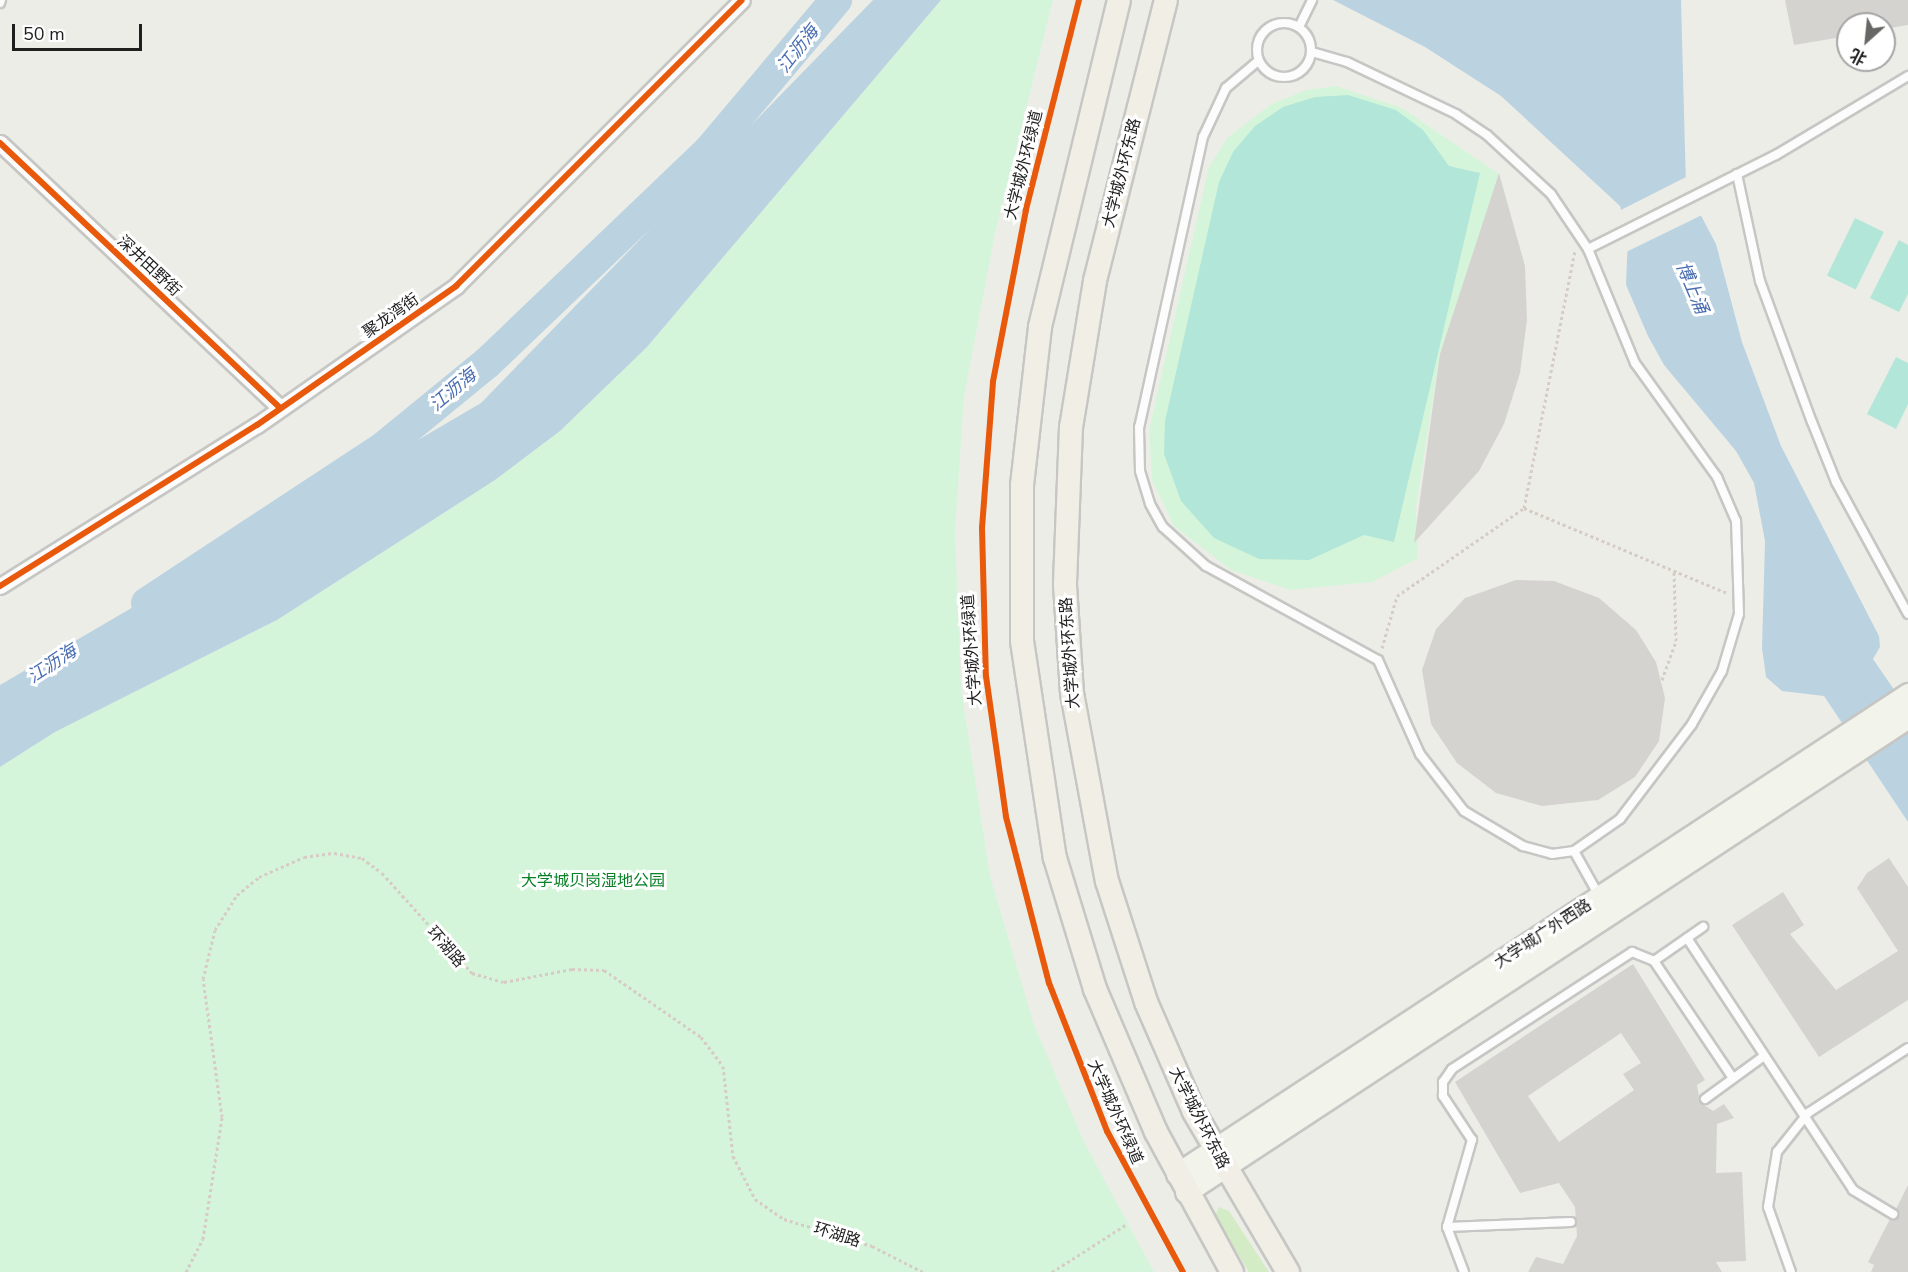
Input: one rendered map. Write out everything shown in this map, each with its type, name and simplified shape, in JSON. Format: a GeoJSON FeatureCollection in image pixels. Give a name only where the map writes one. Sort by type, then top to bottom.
{"type":"FeatureCollection","features":[{"type":"Feature","properties":{"kind":"main road"},"geometry":{"type":"LineString","coordinates":[[1119,0],[1041,327],[1022,485],[1022,641],[1042,798],[1071,918],[1095,989],[1182,1183],[1232,1272]]}},
{"type":"Feature","properties":{"kind":"main road","name":"大学城外环东路"},"geometry":{"type":"LineString","coordinates":[[1166,0],[1084,339],[1068,474],[1067,638],[1078,744],[1112,900],[1162,1043],[1220,1158],[1288,1272]]}},
{"type":"Feature","properties":{"kind":"main road","name":"大学城广外西路"},"geometry":{"type":"LineString","coordinates":[[1605,905],[1908,693]]}},
{"type":"Feature","properties":{"kind":"main road","name":"大学城广外西路"},"geometry":{"type":"LineString","coordinates":[[1182,1183],[1605,905],[1908,717]]}},
{"type":"Feature","properties":{"kind":"street","name":"聚龙湾街"},"geometry":{"type":"LineString","coordinates":[[0,586],[280,408],[471,273],[742,0]]}},
{"type":"Feature","properties":{"kind":"street","name":"深井田野街"},"geometry":{"type":"LineString","coordinates":[[0,143],[280,408]]}},
{"type":"Feature","properties":{"kind":"lane"},"geometry":{"type":"LineString","coordinates":[[1299,27],[1312,0]]}},
{"type":"Feature","properties":{"kind":"lane"},"geometry":{"type":"LineString","coordinates":[[1258,61],[1226,88],[1203,137],[1143,399],[1138,453],[1143,487],[1163,527],[1206,566],[1378,660],[1420,754],[1451,798],[1522,846],[1552,854],[1574,851],[1620,819],[1692,724],[1729,654],[1740,598],[1739,539],[1729,500],[1635,363],[1588,249],[1579,232],[1540,182],[1487,135],[1381,77],[1311,52],[1299,27],[1280,22],[1263,31],[1257,42],[1258,61],[1272,75],[1285,77],[1303,69],[1311,52]]}},
{"type":"Feature","properties":{"kind":"lane"},"geometry":{"type":"LineString","coordinates":[[1588,249],[1737,174],[1908,76]]}},
{"type":"Feature","properties":{"kind":"lane"},"geometry":{"type":"LineString","coordinates":[[1737,174],[1760,281],[1812,422],[1840,490],[1908,614]]}},
{"type":"Feature","properties":{"kind":"lane"},"geometry":{"type":"LineString","coordinates":[[1574,851],[1605,905]]}},
{"type":"Feature","properties":{"kind":"lane"},"geometry":{"type":"LineString","coordinates":[[1654,961],[1703,927]]}},
{"type":"Feature","properties":{"kind":"lane"},"geometry":{"type":"LineString","coordinates":[[1687,938],[1856,1193],[1893,1214]]}},
{"type":"Feature","properties":{"kind":"lane"},"geometry":{"type":"LineString","coordinates":[[1464,1272],[1447,1227],[1472,1140],[1443,1096],[1445,1076],[1624,955],[1637,952],[1654,961],[1733,1078]]}},
{"type":"Feature","properties":{"kind":"lane"},"geometry":{"type":"LineString","coordinates":[[1791,1272],[1770,1219],[1768,1183],[1777,1152],[1805,1116],[1908,1048]]}},
{"type":"Feature","properties":{"kind":"lane"},"geometry":{"type":"LineString","coordinates":[[1705,1099],[1764,1056]]}},
{"type":"Feature","properties":{"kind":"lane"},"geometry":{"type":"LineString","coordinates":[[1447,1227],[1571,1222]]}},
{"type":"Feature","properties":{"kind":"path"},"geometry":{"type":"LineString","coordinates":[[1378,660],[1397,596],[1524,508],[1579,232]]}},
{"type":"Feature","properties":{"kind":"path"},"geometry":{"type":"LineString","coordinates":[[1524,508],[1740,598]]}},
{"type":"Feature","properties":{"kind":"path"},"geometry":{"type":"LineString","coordinates":[[1662,680],[1676,641],[1674,571]]}},
{"type":"Feature","properties":{"kind":"path"},"geometry":{"type":"LineString","coordinates":[[1052,1272],[1127,1224]]}},
{"type":"Feature","properties":{"kind":"green space","name":"大学城贝岗湿地公园"},"geometry":{"type":"Polygon","coordinates":[[[941,0],[1053,0],[995,233],[964,397],[955,531],[961,688],[990,876],[1033,1022],[1084,1142],[1154,1272],[0,1272],[0,767],[55,732],[277,620],[495,480],[560,431],[647,347],[941,0]]]}},
{"type":"Feature","properties":{"kind":"green space"},"geometry":{"type":"Polygon","coordinates":[[[1336,86],[1402,108],[1499,174],[1440,354],[1416,507],[1418,558],[1372,582],[1290,590],[1231,570],[1174,526],[1152,480],[1149,430],[1209,167],[1228,137],[1270,105],[1306,90],[1336,86]]]}},
{"type":"Feature","properties":{"kind":"green space"},"geometry":{"type":"Polygon","coordinates":[[[1348,95],[1396,110],[1423,130],[1449,166],[1480,173],[1394,542],[1364,535],[1309,560],[1259,559],[1214,538],[1181,501],[1164,454],[1165,421],[1219,182],[1233,152],[1255,126],[1283,107],[1315,97],[1348,95]]]}},
{"type":"Feature","properties":{"kind":"green space"},"geometry":{"type":"Polygon","coordinates":[[[1855,218],[1884,232],[1856,290],[1827,276],[1855,218]]]}},
{"type":"Feature","properties":{"kind":"green space"},"geometry":{"type":"Polygon","coordinates":[[[1899,240],[1908,245],[1908,294],[1899,312],[1870,298],[1899,240]]]}},
{"type":"Feature","properties":{"kind":"green space"},"geometry":{"type":"Polygon","coordinates":[[[1896,357],[1908,363],[1908,404],[1896,429],[1867,414],[1896,357]]]}},
{"type":"Feature","properties":{"kind":"green space"},"geometry":{"type":"Polygon","coordinates":[[[1219,1207],[1229,1211],[1269,1272],[1249,1272],[1215,1216],[1219,1207]]]}},
{"type":"Feature","properties":{"kind":"water"},"geometry":{"type":"Polygon","coordinates":[[[873,0],[941,0],[647,347],[560,431],[495,480],[277,620],[55,732],[0,767],[0,685],[481,403],[873,0]]]}},
{"type":"Feature","properties":{"kind":"water","name":"博上涌"},"geometry":{"type":"Polygon","coordinates":[[[1333,0],[1681,0],[1686,187],[1716,244],[1742,342],[1781,446],[1879,636],[1880,647],[1873,659],[1908,710],[1908,822],[1824,696],[1782,691],[1766,677],[1762,648],[1765,541],[1754,483],[1736,451],[1664,365],[1648,336],[1626,285],[1628,235],[1620,206],[1501,96],[1425,47],[1333,0]]]}},
{"type":"Feature","properties":{"kind":"pier"},"geometry":{"type":"Polygon","coordinates":[[[1690,175],[1690,196],[1702,215],[1622,254],[1626,227],[1619,211],[1690,175]]]}},
{"type":"Feature","properties":{"kind":"building"},"geometry":{"type":"Polygon","coordinates":[[[1785,0],[1908,0],[1908,25],[1896,27],[1896,12],[1836,12],[1836,38],[1794,45],[1785,0]]]}},
{"type":"Feature","properties":{"kind":"building"},"geometry":{"type":"Polygon","coordinates":[[[1499,173],[1525,266],[1527,320],[1520,373],[1504,424],[1479,471],[1414,543],[1440,354],[1499,173]]]}},
{"type":"Feature","properties":{"kind":"building"},"geometry":{"type":"Polygon","coordinates":[[[1516,580],[1554,581],[1599,598],[1636,630],[1656,662],[1665,698],[1659,741],[1635,777],[1598,800],[1542,806],[1496,793],[1457,763],[1431,724],[1422,670],[1436,629],[1465,598],[1516,580]]]}},
{"type":"Feature","properties":{"kind":"building"},"geometry":{"type":"Polygon","coordinates":[[[1889,858],[1908,887],[1908,1000],[1819,1057],[1732,925],[1783,892],[1804,925],[1790,934],[1836,990],[1898,951],[1857,888],[1867,873],[1889,858]]]}},
{"type":"Feature","properties":{"kind":"building"},"geometry":{"type":"Polygon","coordinates":[[[1633,964],[1705,1080],[1697,1085],[1700,1102],[1713,1111],[1724,1104],[1734,1118],[1717,1124],[1716,1173],[1742,1172],[1746,1261],[1716,1262],[1722,1272],[1528,1272],[1536,1257],[1563,1264],[1577,1236],[1575,1207],[1559,1183],[1520,1193],[1455,1082],[1633,964]],[[1621,1033],[1528,1096],[1559,1142],[1634,1090],[1623,1074],[1641,1063],[1621,1033]]]}},
{"type":"Feature","properties":{"kind":"building"},"geometry":{"type":"Polygon","coordinates":[[[1908,1185],[1908,1272],[1871,1272],[1874,1265],[1868,1262],[1890,1219],[1898,1217],[1896,1209],[1908,1185]]]}},
{"type":"Feature","properties":{"kind":"waterway","name":"江沥海"},"geometry":{"type":"LineString","coordinates":[[147,603],[383,448],[487,363],[708,152],[836,0]]}},
{"type":"Feature","properties":{"kind":"cycle path"},"geometry":{"type":"LineString","coordinates":[[0,586],[257,425],[456,286],[742,0]]}},
{"type":"Feature","properties":{"kind":"cycle path","name":"大学城外环绿道"},"geometry":{"type":"LineString","coordinates":[[1079,0],[1026,210],[993,382],[982,528],[986,676],[1006,817],[1049,983],[1107,1131],[1183,1272]]}},
{"type":"Feature","properties":{"kind":"cycle path"},"geometry":{"type":"LineString","coordinates":[[0,143],[280,408]]}}]}
